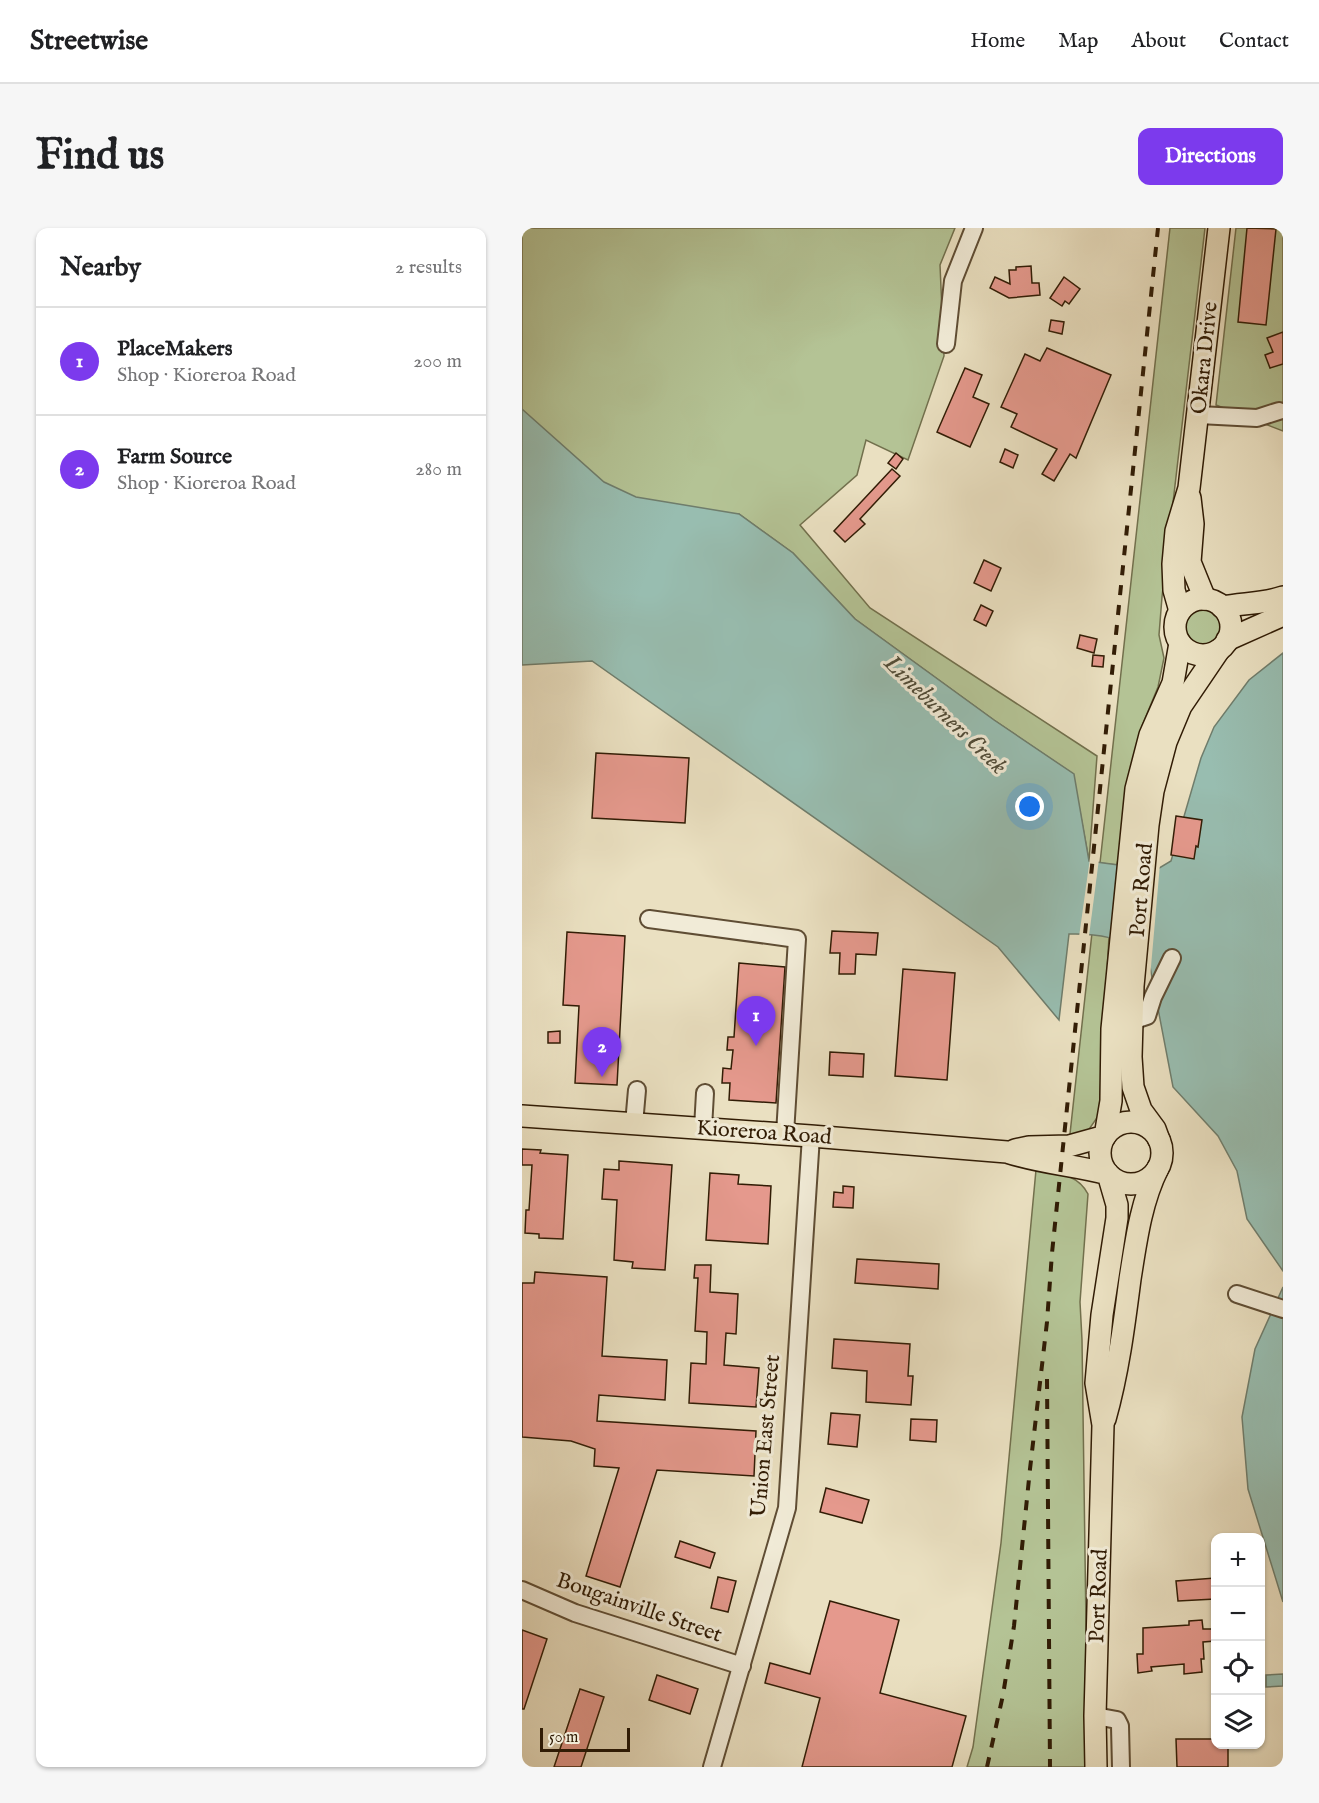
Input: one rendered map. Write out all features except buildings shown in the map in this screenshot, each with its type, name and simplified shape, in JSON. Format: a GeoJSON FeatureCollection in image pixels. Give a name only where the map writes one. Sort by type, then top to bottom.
{"type":"FeatureCollection","features":[{"type":"Feature","properties":{"kind":"main road","name":"Okara Drive"},"geometry":{"type":"LineString","coordinates":[[1180,611],[1174,590],[1173,564],[1176,531],[1190,488],[1220,228]]}},
{"type":"Feature","properties":{"kind":"main road","name":"Okara Drive"},"geometry":{"type":"LineString","coordinates":[[1190,488],[1193,524],[1190,562],[1214,603]]}},
{"type":"Feature","properties":{"kind":"main road"},"geometry":{"type":"LineString","coordinates":[[1283,597],[1261,603],[1191,602],[1180,611],[1175,630],[1180,643],[1191,652],[1212,653],[1223,645],[1283,615]]}},
{"type":"Feature","properties":{"kind":"main road"},"geometry":{"type":"LineString","coordinates":[[1214,603],[1230,623],[1223,645]]}},
{"type":"Feature","properties":{"kind":"main road","name":"Port Road"},"geometry":{"type":"LineString","coordinates":[[1096,1767],[1095,1716],[1103,1425],[1096,1383],[1102,1315],[1117,1218],[1117,1205],[1100,1155],[1111,1101],[1112,1029],[1125,985],[1140,825],[1136,789],[1150,735],[1173,683],[1180,643]]}},
{"type":"Feature","properties":{"kind":"main road","name":"Port Road"},"geometry":{"type":"LineString","coordinates":[[1140,825],[1153,790],[1166,741],[1181,706],[1223,645]]}},
{"type":"Feature","properties":{"kind":"main road","name":"Port Road"},"geometry":{"type":"LineString","coordinates":[[1103,1425],[1115,1384],[1136,1241],[1146,1193],[1161,1159],[1155,1129],[1141,1110],[1133,1087],[1132,1022],[1125,985]]}},
{"type":"Feature","properties":{"kind":"main road","name":"Kioreroa Road"},"geometry":{"type":"LineString","coordinates":[[522,1116],[1007,1152],[1031,1160],[1077,1166],[1108,1174]]}},
{"type":"Feature","properties":{"kind":"main road"},"geometry":{"type":"LineString","coordinates":[[1105,1136],[1119,1124],[1128,1122],[1147,1126],[1159,1140]]}},
{"type":"Feature","properties":{"kind":"main road","name":"Kioreroa Road"},"geometry":{"type":"LineString","coordinates":[[1007,1152],[1029,1147],[1069,1146],[1105,1136]]}},
{"type":"Feature","properties":{"kind":"main road"},"geometry":{"type":"LineString","coordinates":[[1108,1174],[1116,1180],[1135,1184],[1152,1176],[1158,1168]]}},
{"type":"Feature","properties":{"kind":"street"},"geometry":{"type":"LineString","coordinates":[[946,344],[953,281],[974,228]]}},
{"type":"Feature","properties":{"kind":"street"},"geometry":{"type":"LineString","coordinates":[[1199,415],[1257,418],[1280,411]]}},
{"type":"Feature","properties":{"kind":"street"},"geometry":{"type":"LineString","coordinates":[[649,919],[797,939],[785,1134]]}},
{"type":"Feature","properties":{"kind":"street"},"geometry":{"type":"LineString","coordinates":[[1132,1022],[1147,1016],[1153,997],[1172,958]]}},
{"type":"Feature","properties":{"kind":"street"},"geometry":{"type":"LineString","coordinates":[[634,1124],[637,1090]]}},
{"type":"Feature","properties":{"kind":"street"},"geometry":{"type":"LineString","coordinates":[[703,1128],[705,1094]]}},
{"type":"Feature","properties":{"kind":"street","name":"Union East Street"},"geometry":{"type":"LineString","coordinates":[[712,1767],[787,1508],[811,1136]]}},
{"type":"Feature","properties":{"kind":"street"},"geometry":{"type":"LineString","coordinates":[[1237,1294],[1283,1309]]}},
{"type":"Feature","properties":{"kind":"street","name":"Bougainville Street"},"geometry":{"type":"LineString","coordinates":[[522,1590],[575,1612],[742,1666]]}},
{"type":"Feature","properties":{"kind":"street"},"geometry":{"type":"LineString","coordinates":[[1095,1716],[1117,1720],[1120,1726],[1121,1767]]}},
{"type":"Feature","properties":{"kind":"green space"},"geometry":{"type":"Polygon","coordinates":[[[522,228],[955,228],[940,265],[944,356],[908,460],[866,440],[857,475],[800,525],[870,608],[1097,756],[1089,861],[1073,774],[855,619],[793,553],[739,514],[522,535],[522,228]]]}},
{"type":"Feature","properties":{"kind":"green space"},"geometry":{"type":"Polygon","coordinates":[[[1170,228],[1205,228],[1162,597],[1159,635],[1164,658],[1158,687],[1142,726],[1117,865],[1100,863],[1170,228]]]}},
{"type":"Feature","properties":{"kind":"green space"},"geometry":{"type":"Polygon","coordinates":[[[1236,228],[1283,228],[1283,431],[1216,405],[1236,228]]]}},
{"type":"Feature","properties":{"kind":"green space"},"geometry":{"type":"Polygon","coordinates":[[[1204,608],[1218,613],[1223,627],[1218,641],[1204,646],[1190,641],[1185,627],[1190,613],[1204,608]]]}},
{"type":"Feature","properties":{"kind":"green space"},"geometry":{"type":"Polygon","coordinates":[[[1092,933],[1109,936],[1099,1115],[1085,1135],[1069,1143],[1092,933]]]}},
{"type":"Feature","properties":{"kind":"green space"},"geometry":{"type":"Polygon","coordinates":[[[1036,1170],[1073,1178],[1084,1187],[1088,1194],[1080,1302],[1088,1767],[967,1767],[973,1747],[1001,1543],[1036,1170]]]}},
{"type":"Feature","properties":{"kind":"water","name":"Limeburners Creek"},"geometry":{"type":"Polygon","coordinates":[[[522,409],[604,482],[636,497],[739,514],[793,553],[855,619],[994,720],[1074,774],[1089,861],[1156,870],[1171,861],[1201,758],[1214,727],[1249,680],[1283,653],[1283,1271],[1247,1219],[1237,1171],[1218,1136],[1173,1087],[1147,951],[1109,938],[1069,934],[1059,1020],[998,947],[592,661],[522,665],[522,409]]]}},
{"type":"Feature","properties":{"kind":"water"},"geometry":{"type":"Polygon","coordinates":[[[1283,1287],[1283,1602],[1265,1544],[1265,1533],[1262,1533],[1248,1489],[1242,1417],[1255,1349],[1283,1287]]]}},
{"type":"Feature","properties":{"kind":"water"},"geometry":{"type":"Polygon","coordinates":[[[1283,1674],[1283,1686],[1266,1687],[1266,1675],[1283,1674]]]}},
{"type":"Feature","properties":{"kind":"pier"},"geometry":{"type":"Polygon","coordinates":[[[1090,858],[1099,859],[1089,936],[1079,937],[1090,858]]]}},
{"type":"Feature","properties":{"kind":"pier"},"geometry":{"type":"Polygon","coordinates":[[[1119,862],[1155,867],[1160,864],[1150,978],[1145,953],[1119,862]]]}},
{"type":"Feature","properties":{"kind":"railway"},"geometry":{"type":"LineString","coordinates":[[987,1767],[1003,1695],[1014,1626],[1158,228]]}},
{"type":"Feature","properties":{"kind":"railway"},"geometry":{"type":"LineString","coordinates":[[1047,1379],[1050,1767]]}},
{"type":"Feature","properties":{"kind":"place","name":"PlaceMakers"},"geometry":{"type":"Point","coordinates":[756,1046]}},
{"type":"Feature","properties":{"kind":"place","name":"Farm Source"},"geometry":{"type":"Point","coordinates":[602,1077]}}]}
